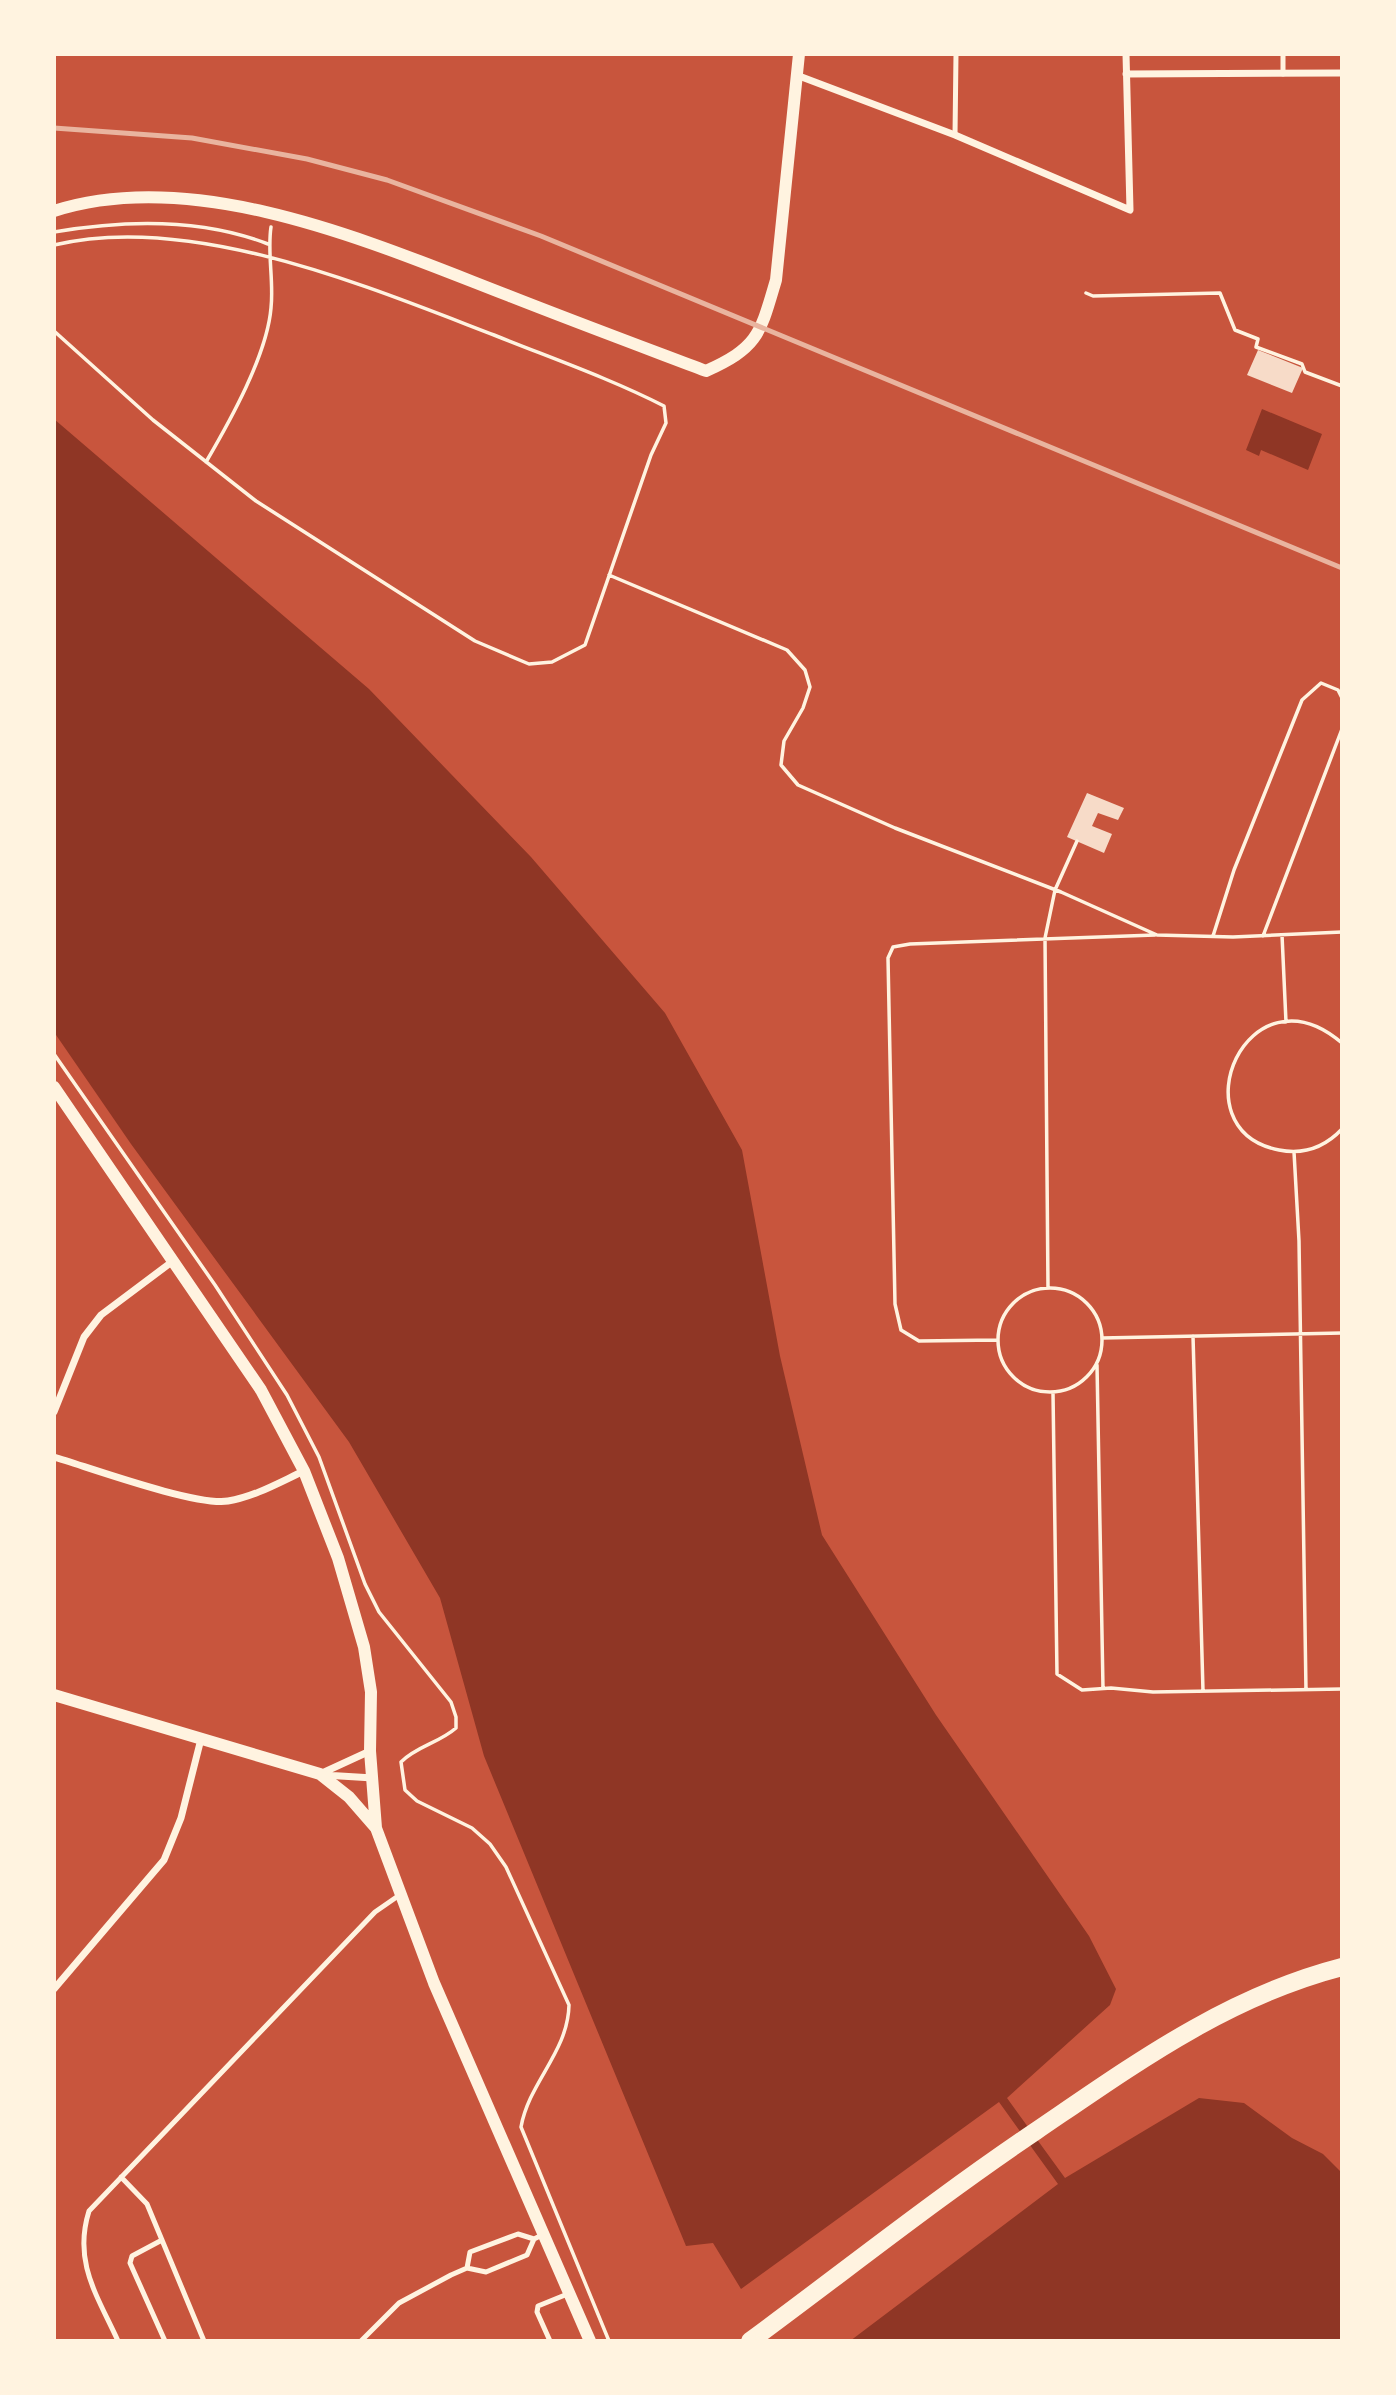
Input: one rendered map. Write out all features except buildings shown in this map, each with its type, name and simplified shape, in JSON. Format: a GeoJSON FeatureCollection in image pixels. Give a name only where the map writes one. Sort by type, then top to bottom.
{"type":"FeatureCollection","features":[{"type":"Feature","properties":{"kind":"highway"},"geometry":{"type":"LineString","coordinates":[[750,2341],[1029,2135],[1129,2065],[1187,2030],[1288,1984],[1342,1967]]}},
{"type":"Feature","properties":{"kind":"street"},"geometry":{"type":"LineString","coordinates":[[54,211],[109,199],[153,198],[204,201],[274,215],[386,248],[706,371],[740,355],[761,328],[766,315],[776,280],[799,76],[799,54]]}},
{"type":"Feature","properties":{"kind":"street"},"geometry":{"type":"LineString","coordinates":[[799,76],[955,135],[1130,210],[1126,54]]}},
{"type":"Feature","properties":{"kind":"street"},"geometry":{"type":"LineString","coordinates":[[1126,74],[1342,73]]}},
{"type":"Feature","properties":{"kind":"street"},"geometry":{"type":"LineString","coordinates":[[54,1087],[261,1390],[304,1471],[338,1558],[364,1647],[371,1692],[370,1751],[376,1828],[434,1983],[538,2237],[570,2293],[590,2341]]}},
{"type":"Feature","properties":{"kind":"street"},"geometry":{"type":"LineString","coordinates":[[54,1412],[84,1337],[101,1315],[173,1261]]}},
{"type":"Feature","properties":{"kind":"street"},"geometry":{"type":"LineString","coordinates":[[54,1457],[197,1499],[224,1502],[243,1499],[304,1471]]}},
{"type":"Feature","properties":{"kind":"street"},"geometry":{"type":"LineString","coordinates":[[54,1695],[320,1774],[373,1778]]}},
{"type":"Feature","properties":{"kind":"street"},"geometry":{"type":"LineString","coordinates":[[54,1989],[164,1860],[181,1818],[201,1740]]}},
{"type":"Feature","properties":{"kind":"street"},"geometry":{"type":"LineString","coordinates":[[320,1774],[370,1751]]}},
{"type":"Feature","properties":{"kind":"street"},"geometry":{"type":"LineString","coordinates":[[320,1774],[349,1797],[376,1828]]}},
{"type":"Feature","properties":{"kind":"lane"},"geometry":{"type":"LineString","coordinates":[[955,135],[956,54]]}},
{"type":"Feature","properties":{"kind":"lane"},"geometry":{"type":"LineString","coordinates":[[1283,54],[1283,74]]}},
{"type":"Feature","properties":{"kind":"lane"},"geometry":{"type":"LineString","coordinates":[[118,2341],[87,2272],[82,2235],[89,2211],[375,1912],[401,1894]]}},
{"type":"Feature","properties":{"kind":"lane"},"geometry":{"type":"LineString","coordinates":[[121,2177],[147,2204],[204,2341]]}},
{"type":"Feature","properties":{"kind":"lane"},"geometry":{"type":"LineString","coordinates":[[361,2341],[399,2303],[467,2268],[486,2272],[527,2255],[538,2237],[518,2234],[470,2252],[467,2268]]}},
{"type":"Feature","properties":{"kind":"lane"},"geometry":{"type":"LineString","coordinates":[[162,2240],[132,2256],[130,2263],[164,2341]]}},
{"type":"Feature","properties":{"kind":"lane"},"geometry":{"type":"LineString","coordinates":[[550,2341],[537,2312],[538,2306],[570,2293]]}},
{"type":"Feature","properties":{"kind":"path"},"geometry":{"type":"LineString","coordinates":[[206,462],[252,373],[271,310],[272,258],[268,244],[274,215]]}},
{"type":"Feature","properties":{"kind":"path"},"geometry":{"type":"LineString","coordinates":[[54,232],[137,222],[244,234],[268,244]]}},
{"type":"Feature","properties":{"kind":"path"},"geometry":{"type":"LineString","coordinates":[[54,246],[88,237],[169,238],[272,258],[428,310],[627,387],[664,406],[666,423],[651,455],[585,645],[552,662],[529,664],[475,641],[366,574],[256,501],[153,420],[54,331]]}},
{"type":"Feature","properties":{"kind":"path"},"geometry":{"type":"LineString","coordinates":[[1086,293],[1093,296],[1220,292],[1235,330],[1258,339],[1256,348],[1302,364],[1305,372],[1342,386]]}},
{"type":"Feature","properties":{"kind":"path"},"geometry":{"type":"LineString","coordinates":[[609,575],[787,650],[805,670],[810,687],[803,708],[784,741],[780,765],[798,785],[895,828],[1055,890],[1157,935]]}},
{"type":"Feature","properties":{"kind":"path"},"geometry":{"type":"LineString","coordinates":[[1212,937],[1234,870],[1302,700],[1321,683],[1338,690],[1342,698]]}},
{"type":"Feature","properties":{"kind":"path"},"geometry":{"type":"LineString","coordinates":[[1263,936],[1342,729]]}},
{"type":"Feature","properties":{"kind":"path"},"geometry":{"type":"LineString","coordinates":[[1048,1287],[1045,938],[1055,890],[1077,841]]}},
{"type":"Feature","properties":{"kind":"path"},"geometry":{"type":"LineString","coordinates":[[997,1340],[919,1341],[901,1330],[895,1304],[888,958],[893,947],[1045,938],[1263,936],[1342,932]]}},
{"type":"Feature","properties":{"kind":"path"},"geometry":{"type":"LineString","coordinates":[[1282,935],[1286,1021]]}},
{"type":"Feature","properties":{"kind":"path"},"geometry":{"type":"LineString","coordinates":[[1342,1043],[1327,1030],[1307,1023],[1286,1021],[1265,1027],[1247,1039],[1234,1057],[1228,1077],[1228,1100],[1236,1120],[1250,1136],[1269,1148],[1294,1152],[1312,1149],[1332,1139],[1342,1129]]}},
{"type":"Feature","properties":{"kind":"path"},"geometry":{"type":"LineString","coordinates":[[1294,1152],[1299,1241],[1306,1690]]}},
{"type":"Feature","properties":{"kind":"path"},"geometry":{"type":"LineString","coordinates":[[1097,1364],[1078,1384],[1053,1393],[1036,1391],[1020,1384],[1008,1372],[1000,1357],[997,1340],[1007,1310],[1032,1290],[1048,1287],[1067,1290],[1083,1298],[1095,1312],[1102,1338],[1097,1364],[1103,1688]]}},
{"type":"Feature","properties":{"kind":"path"},"geometry":{"type":"LineString","coordinates":[[1102,1338],[1342,1333]]}},
{"type":"Feature","properties":{"kind":"path"},"geometry":{"type":"LineString","coordinates":[[1192,1336],[1203,1691]]}},
{"type":"Feature","properties":{"kind":"path"},"geometry":{"type":"LineString","coordinates":[[1053,1393],[1057,1674],[1082,1690],[1103,1688],[1153,1692],[1342,1689]]}},
{"type":"Feature","properties":{"kind":"shaded area"},"geometry":{"type":"Polygon","coordinates":[[[1262,409],[1322,434],[1308,470],[1261,450],[1259,456],[1246,450],[1262,409]]]}},
{"type":"Feature","properties":{"kind":"shaded area"},"geometry":{"type":"Polygon","coordinates":[[[54,419],[369,689],[531,857],[665,1013],[742,1150],[780,1356],[822,1535],[936,1715],[1089,1936],[1116,1989],[1110,2005],[1007,2098],[1065,2178],[1199,2098],[1244,2103],[1292,2138],[1323,2154],[1342,2173],[1342,2341],[850,2341],[1058,2184],[999,2102],[741,2289],[713,2243],[686,2246],[484,1756],[440,1598],[349,1442],[131,1144],[54,1032],[54,419]]]}},
{"type":"Feature","properties":{"kind":"railway"},"geometry":{"type":"LineString","coordinates":[[54,128],[192,138],[307,159],[387,180],[541,236],[1342,568]]}}]}
